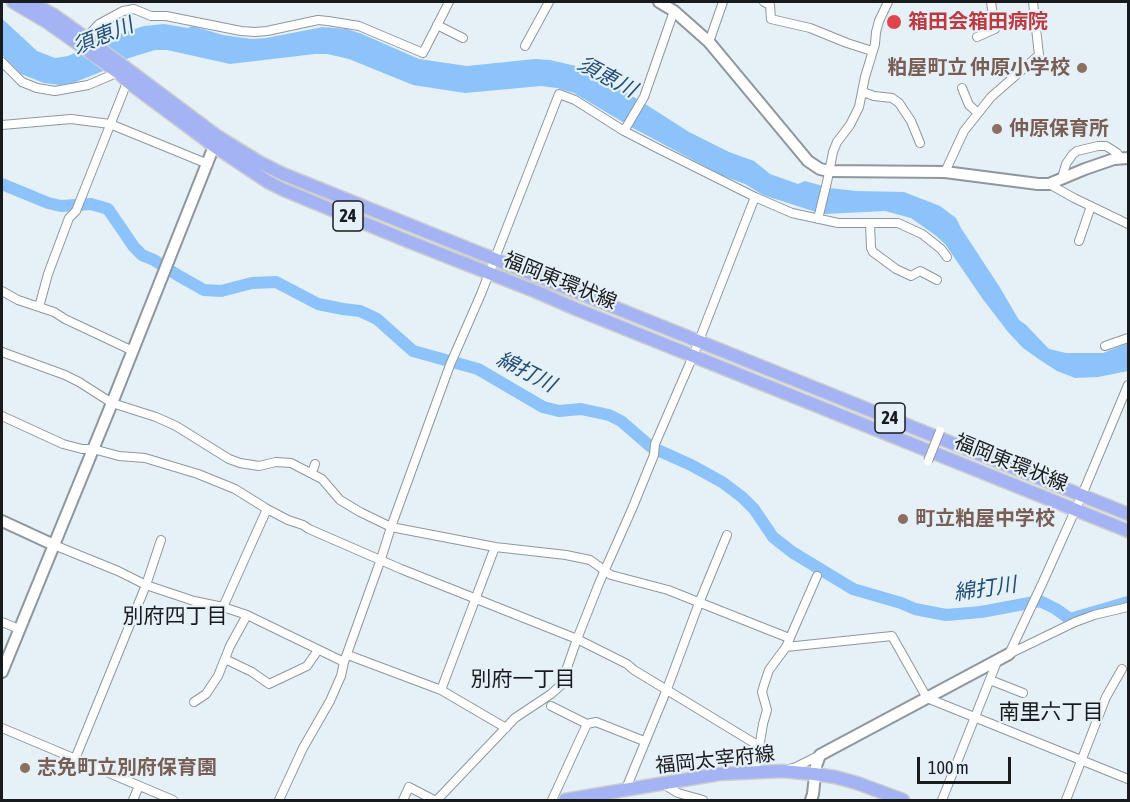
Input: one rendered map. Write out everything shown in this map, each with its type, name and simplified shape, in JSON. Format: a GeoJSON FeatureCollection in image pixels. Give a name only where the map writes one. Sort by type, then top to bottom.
{"type":"FeatureCollection","features":[{"type":"Feature","properties":{"kind":"main road","name":"福岡東環状線"},"geometry":{"type":"LineString","coordinates":[[13,2],[121,69],[128,82],[216,141],[283,174],[1128,514]]}},
{"type":"Feature","properties":{"kind":"main road","name":"福岡東環状線"},"geometry":{"type":"LineString","coordinates":[[30,2],[54,15],[86,38],[121,69],[267,182],[405,240],[1128,531]]}},
{"type":"Feature","properties":{"kind":"main road","name":"福岡太宰府線"},"geometry":{"type":"LineString","coordinates":[[565,801],[719,774],[782,771],[814,774],[857,783],[903,801]]}},
{"type":"Feature","properties":{"kind":"street"},"geometry":{"type":"LineString","coordinates":[[86,38],[99,24],[123,11],[134,9],[151,16],[166,16],[241,31],[267,31],[318,20],[358,26],[423,53],[449,2]]}},
{"type":"Feature","properties":{"kind":"street"},"geometry":{"type":"LineString","coordinates":[[525,46],[549,2]]}},
{"type":"Feature","properties":{"kind":"street"},"geometry":{"type":"LineString","coordinates":[[658,2],[674,11],[709,42],[808,161],[828,177],[945,172],[1049,184],[1106,161],[1124,158]]}},
{"type":"Feature","properties":{"kind":"street"},"geometry":{"type":"LineString","coordinates":[[709,42],[723,2]]}},
{"type":"Feature","properties":{"kind":"street"},"geometry":{"type":"LineString","coordinates":[[764,2],[770,5],[771,19],[810,28],[872,51]]}},
{"type":"Feature","properties":{"kind":"street"},"geometry":{"type":"LineString","coordinates":[[818,218],[833,152],[859,107],[879,21],[888,2]]}},
{"type":"Feature","properties":{"kind":"street"},"geometry":{"type":"LineString","coordinates":[[977,37],[995,29],[991,2]]}},
{"type":"Feature","properties":{"kind":"street"},"geometry":{"type":"LineString","coordinates":[[945,172],[964,131],[978,113],[991,97],[1040,55],[1033,2]]}},
{"type":"Feature","properties":{"kind":"street"},"geometry":{"type":"LineString","coordinates":[[626,128],[644,97],[674,11]]}},
{"type":"Feature","properties":{"kind":"street"},"geometry":{"type":"LineString","coordinates":[[437,25],[463,38]]}},
{"type":"Feature","properties":{"kind":"street"},"geometry":{"type":"LineString","coordinates":[[2,62],[22,82],[37,88],[55,91],[88,85],[121,69]]}},
{"type":"Feature","properties":{"kind":"street"},"geometry":{"type":"LineString","coordinates":[[39,308],[48,274],[69,218],[76,211],[128,82]]}},
{"type":"Feature","properties":{"kind":"street"},"geometry":{"type":"LineString","coordinates":[[962,88],[969,105],[978,113]]}},
{"type":"Feature","properties":{"kind":"street"},"geometry":{"type":"LineString","coordinates":[[863,92],[892,98],[899,104],[911,121],[920,143]]}},
{"type":"Feature","properties":{"kind":"street"},"geometry":{"type":"LineString","coordinates":[[279,801],[303,748],[330,701],[341,676],[391,527],[450,365],[510,222],[559,94],[575,100],[755,197],[792,213],[838,223],[898,223],[931,240],[947,257]]}},
{"type":"Feature","properties":{"kind":"street"},"geometry":{"type":"LineString","coordinates":[[2,124],[71,119],[110,124],[208,164]]}},
{"type":"Feature","properties":{"kind":"street"},"geometry":{"type":"LineString","coordinates":[[2,672],[112,404],[216,141]]}},
{"type":"Feature","properties":{"kind":"street"},"geometry":{"type":"LineString","coordinates":[[1062,178],[1066,165],[1077,151],[1106,146],[1124,158]]}},
{"type":"Feature","properties":{"kind":"street"},"geometry":{"type":"LineString","coordinates":[[1049,184],[1128,224]]}},
{"type":"Feature","properties":{"kind":"street"},"geometry":{"type":"LineString","coordinates":[[403,801],[409,787],[436,801],[515,718],[561,685],[577,639],[654,455],[655,444],[693,356],[755,197]]}},
{"type":"Feature","properties":{"kind":"street"},"geometry":{"type":"LineString","coordinates":[[1079,241],[1091,206]]}},
{"type":"Feature","properties":{"kind":"street"},"geometry":{"type":"LineString","coordinates":[[870,223],[873,252],[911,276],[921,271],[937,280]]}},
{"type":"Feature","properties":{"kind":"street"},"geometry":{"type":"LineString","coordinates":[[2,291],[18,300],[54,312],[133,351]]}},
{"type":"Feature","properties":{"kind":"street"},"geometry":{"type":"LineString","coordinates":[[1105,346],[1128,339]]}},
{"type":"Feature","properties":{"kind":"street"},"geometry":{"type":"LineString","coordinates":[[2,352],[65,375],[112,404],[156,417],[176,426],[229,459],[259,466],[276,462],[291,463],[322,479],[340,500],[391,527],[495,547],[590,560],[612,575],[668,590],[789,638]]}},
{"type":"Feature","properties":{"kind":"street"},"geometry":{"type":"LineString","coordinates":[[1009,654],[1082,495],[1128,386]]}},
{"type":"Feature","properties":{"kind":"street"},"geometry":{"type":"LineString","coordinates":[[2,416],[63,444],[119,456],[145,458],[198,474],[235,489],[288,520],[401,569],[577,639],[627,664],[759,746]]}},
{"type":"Feature","properties":{"kind":"street"},"geometry":{"type":"LineString","coordinates":[[928,461],[940,431]]}},
{"type":"Feature","properties":{"kind":"street"},"geometry":{"type":"LineString","coordinates":[[312,473],[315,464]]}},
{"type":"Feature","properties":{"kind":"street"},"geometry":{"type":"LineString","coordinates":[[223,607],[267,509]]}},
{"type":"Feature","properties":{"kind":"street"},"geometry":{"type":"LineString","coordinates":[[2,521],[146,585],[247,615],[318,650],[441,690],[506,728]]}},
{"type":"Feature","properties":{"kind":"street"},"geometry":{"type":"LineString","coordinates":[[625,791],[727,535]]}},
{"type":"Feature","properties":{"kind":"street"},"geometry":{"type":"LineString","coordinates":[[75,759],[146,585],[161,540]]}},
{"type":"Feature","properties":{"kind":"street"},"geometry":{"type":"LineString","coordinates":[[441,690],[495,547]]}},
{"type":"Feature","properties":{"kind":"street"},"geometry":{"type":"LineString","coordinates":[[755,772],[767,710],[762,692],[764,685],[769,670],[786,647],[817,576]]}},
{"type":"Feature","properties":{"kind":"street"},"geometry":{"type":"LineString","coordinates":[[782,771],[820,755],[1009,654],[1074,622],[1128,607]]}},
{"type":"Feature","properties":{"kind":"street"},"geometry":{"type":"LineString","coordinates":[[194,702],[206,694],[218,676],[247,615]]}},
{"type":"Feature","properties":{"kind":"street"},"geometry":{"type":"LineString","coordinates":[[2,622],[19,629]]}},
{"type":"Feature","properties":{"kind":"street"},"geometry":{"type":"LineString","coordinates":[[786,647],[892,636],[927,698],[1081,760],[1128,776]]}},
{"type":"Feature","properties":{"kind":"street"},"geometry":{"type":"LineString","coordinates":[[225,659],[252,672],[269,684],[307,666],[318,650]]}},
{"type":"Feature","properties":{"kind":"street"},"geometry":{"type":"LineString","coordinates":[[942,801],[998,660]]}},
{"type":"Feature","properties":{"kind":"street"},"geometry":{"type":"LineString","coordinates":[[1066,801],[1107,697],[1122,669]]}},
{"type":"Feature","properties":{"kind":"street"},"geometry":{"type":"LineString","coordinates":[[990,680],[1023,693]]}},
{"type":"Feature","properties":{"kind":"street"},"geometry":{"type":"LineString","coordinates":[[551,706],[587,724],[596,722],[644,741]]}},
{"type":"Feature","properties":{"kind":"street"},"geometry":{"type":"LineString","coordinates":[[552,801],[587,724]]}},
{"type":"Feature","properties":{"kind":"street"},"geometry":{"type":"LineString","coordinates":[[2,728],[173,801]]}},
{"type":"Feature","properties":{"kind":"street"},"geometry":{"type":"LineString","coordinates":[[811,801],[814,774],[820,755]]}},
{"type":"Feature","properties":{"kind":"street"},"geometry":{"type":"LineString","coordinates":[[663,784],[678,793],[703,801]]}},
{"type":"Feature","properties":{"kind":"street"},"geometry":{"type":"LineString","coordinates":[[133,801],[139,786]]}},
{"type":"Feature","properties":{"kind":"water","name":"須恵川"},"geometry":{"type":"Polygon","coordinates":[[[2,19],[37,51],[55,58],[68,56],[103,40],[97,32],[107,38],[144,26],[164,24],[188,28],[192,26],[223,35],[252,39],[323,27],[347,29],[419,59],[467,66],[535,59],[580,67],[639,100],[689,132],[729,152],[754,161],[770,174],[798,184],[805,181],[830,188],[856,191],[904,192],[940,206],[956,218],[1019,320],[1049,349],[1066,353],[1103,353],[1128,343],[1128,371],[1098,377],[1075,378],[1057,371],[1040,360],[1023,348],[1008,332],[945,244],[911,218],[885,211],[825,214],[763,195],[631,127],[574,93],[541,86],[465,93],[413,85],[349,59],[327,54],[230,64],[167,50],[155,50],[129,58],[73,83],[60,85],[44,83],[21,74],[2,55],[2,19]]]}},
{"type":"Feature","properties":{"kind":"waterway","name":"綿打川"},"geometry":{"type":"LineString","coordinates":[[2,184],[48,203],[61,206],[91,204],[108,209],[142,255],[204,290],[221,291],[252,283],[276,282],[318,304],[360,311],[377,319],[413,351],[478,369],[543,407],[559,411],[581,409],[609,415],[621,421],[651,447],[722,482],[754,509],[773,537],[792,552],[853,589],[915,609],[946,615],[981,612],[1040,601],[1070,619],[1128,602]]}},
{"type":"Feature","properties":{"kind":"place","name":"箱田会箱田病院"},"geometry":{"type":"Point","coordinates":[894,22]}},
{"type":"Feature","properties":{"kind":"place","name":"粕屋町立 仲原小学校"},"geometry":{"type":"Point","coordinates":[1082,68]}},
{"type":"Feature","properties":{"kind":"place","name":"仲原保育所"},"geometry":{"type":"Point","coordinates":[997,129]}},
{"type":"Feature","properties":{"kind":"place","name":"町立粕屋中学校"},"geometry":{"type":"Point","coordinates":[903,519]}},
{"type":"Feature","properties":{"kind":"place","name":"志免町立別府保育園"},"geometry":{"type":"Point","coordinates":[25,768]}},
{"type":"Feature","properties":{"kind":"district","name":"別府四丁目"},"geometry":{"type":"Point","coordinates":[175,616]}},
{"type":"Feature","properties":{"kind":"district","name":"別府一丁目"},"geometry":{"type":"Point","coordinates":[523,679]}},
{"type":"Feature","properties":{"kind":"district","name":"南里六丁目"},"geometry":{"type":"Point","coordinates":[1051,712]}}]}
